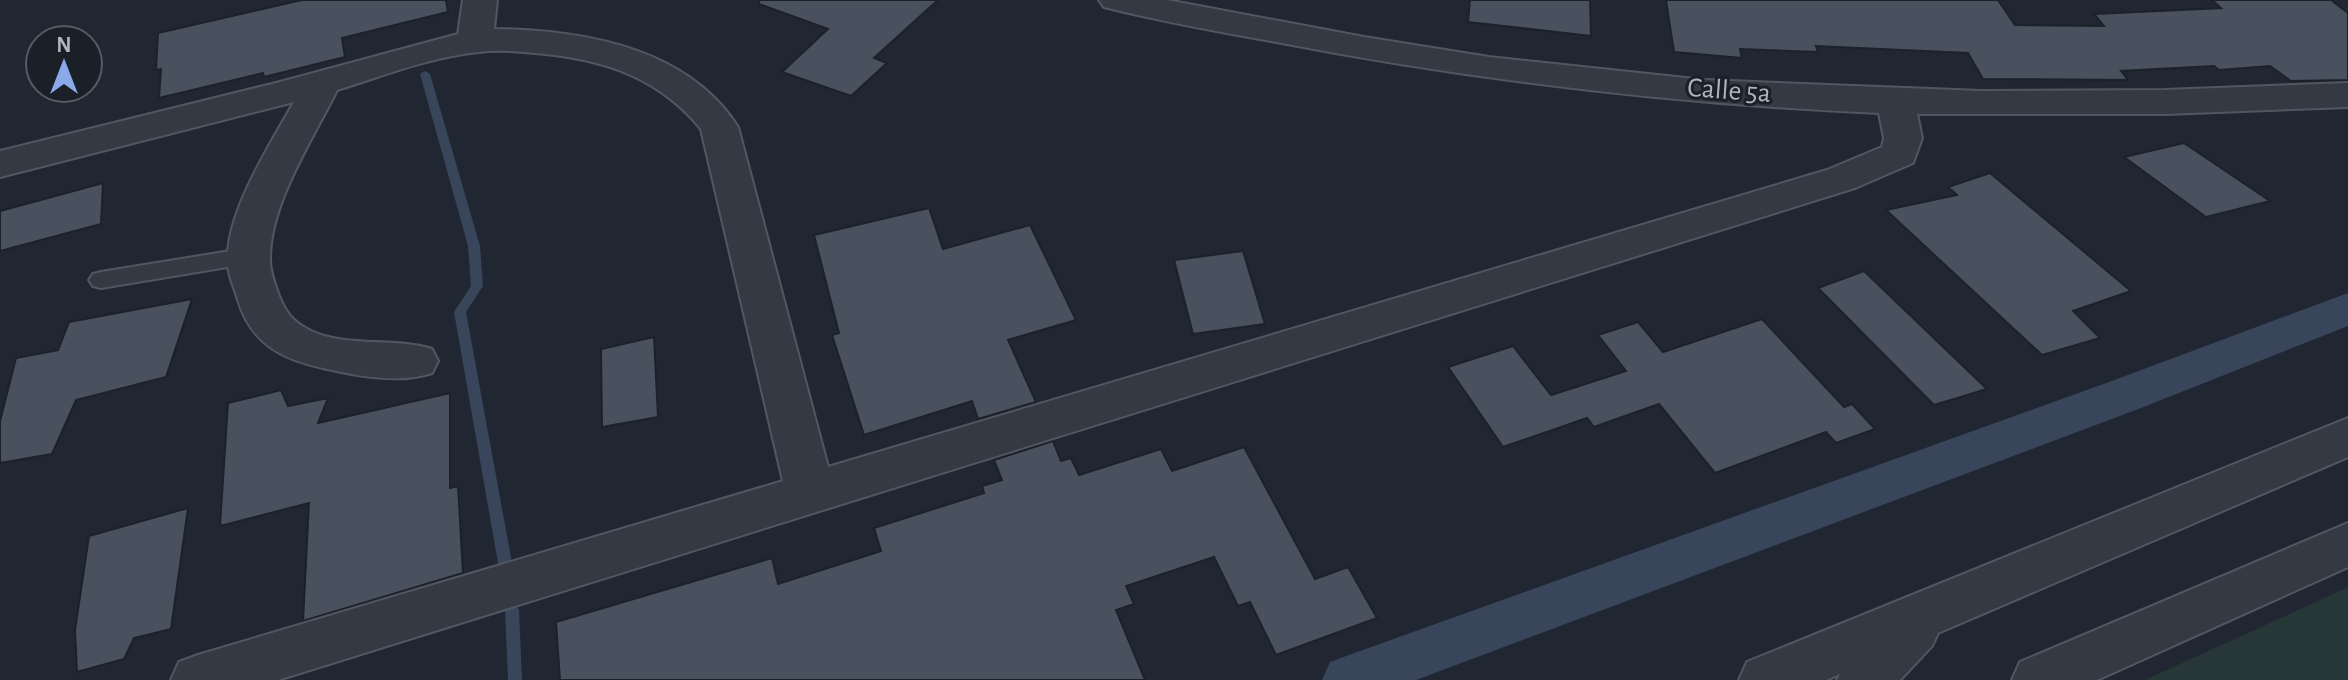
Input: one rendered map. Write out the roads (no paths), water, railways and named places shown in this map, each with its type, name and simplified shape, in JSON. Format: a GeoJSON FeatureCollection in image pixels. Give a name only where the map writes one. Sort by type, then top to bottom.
{"type":"FeatureCollection","features":[{"type":"Feature","properties":{"kind":"street"},"geometry":{"type":"LineString","coordinates":[[475,41],[480,0]]}},
{"type":"Feature","properties":{"kind":"street","name":"Calle 5a"},"geometry":{"type":"LineString","coordinates":[[1116,0],[1250,27],[1489,67],[1615,83],[1895,100],[2102,104],[2348,95]]}},
{"type":"Feature","properties":{"kind":"street"},"geometry":{"type":"LineString","coordinates":[[0,164],[475,41],[509,40],[583,47],[638,62],[676,81],[699,100],[719,127],[810,491]]}},
{"type":"Feature","properties":{"kind":"street"},"geometry":{"type":"LineString","coordinates":[[322,83],[260,211],[249,256],[253,284],[268,322],[297,344],[328,354],[416,361]]}},
{"type":"Feature","properties":{"kind":"street"},"geometry":{"type":"LineString","coordinates":[[198,680],[1841,179],[1899,154],[1903,138],[1895,100]]}},
{"type":"Feature","properties":{"kind":"street"},"geometry":{"type":"LineString","coordinates":[[1766,680],[2348,437]]}},
{"type":"Feature","properties":{"kind":"street"},"geometry":{"type":"LineString","coordinates":[[2039,680],[2348,544]]}},
{"type":"Feature","properties":{"kind":"street"},"geometry":{"type":"LineString","coordinates":[[1864,680],[1901,638],[1940,608]]}},
{"type":"Feature","properties":{"kind":"lane"},"geometry":{"type":"LineString","coordinates":[[101,280],[249,256]]}},
{"type":"Feature","properties":{"kind":"waterway"},"geometry":{"type":"LineString","coordinates":[[425,74],[474,246],[477,286],[460,312],[505,563]]}},
{"type":"Feature","properties":{"kind":"waterway"},"geometry":{"type":"LineString","coordinates":[[1349,680],[2125,395],[2348,309]]}},
{"type":"Feature","properties":{"kind":"waterway"},"geometry":{"type":"LineString","coordinates":[[512,610],[515,680]]}}]}
